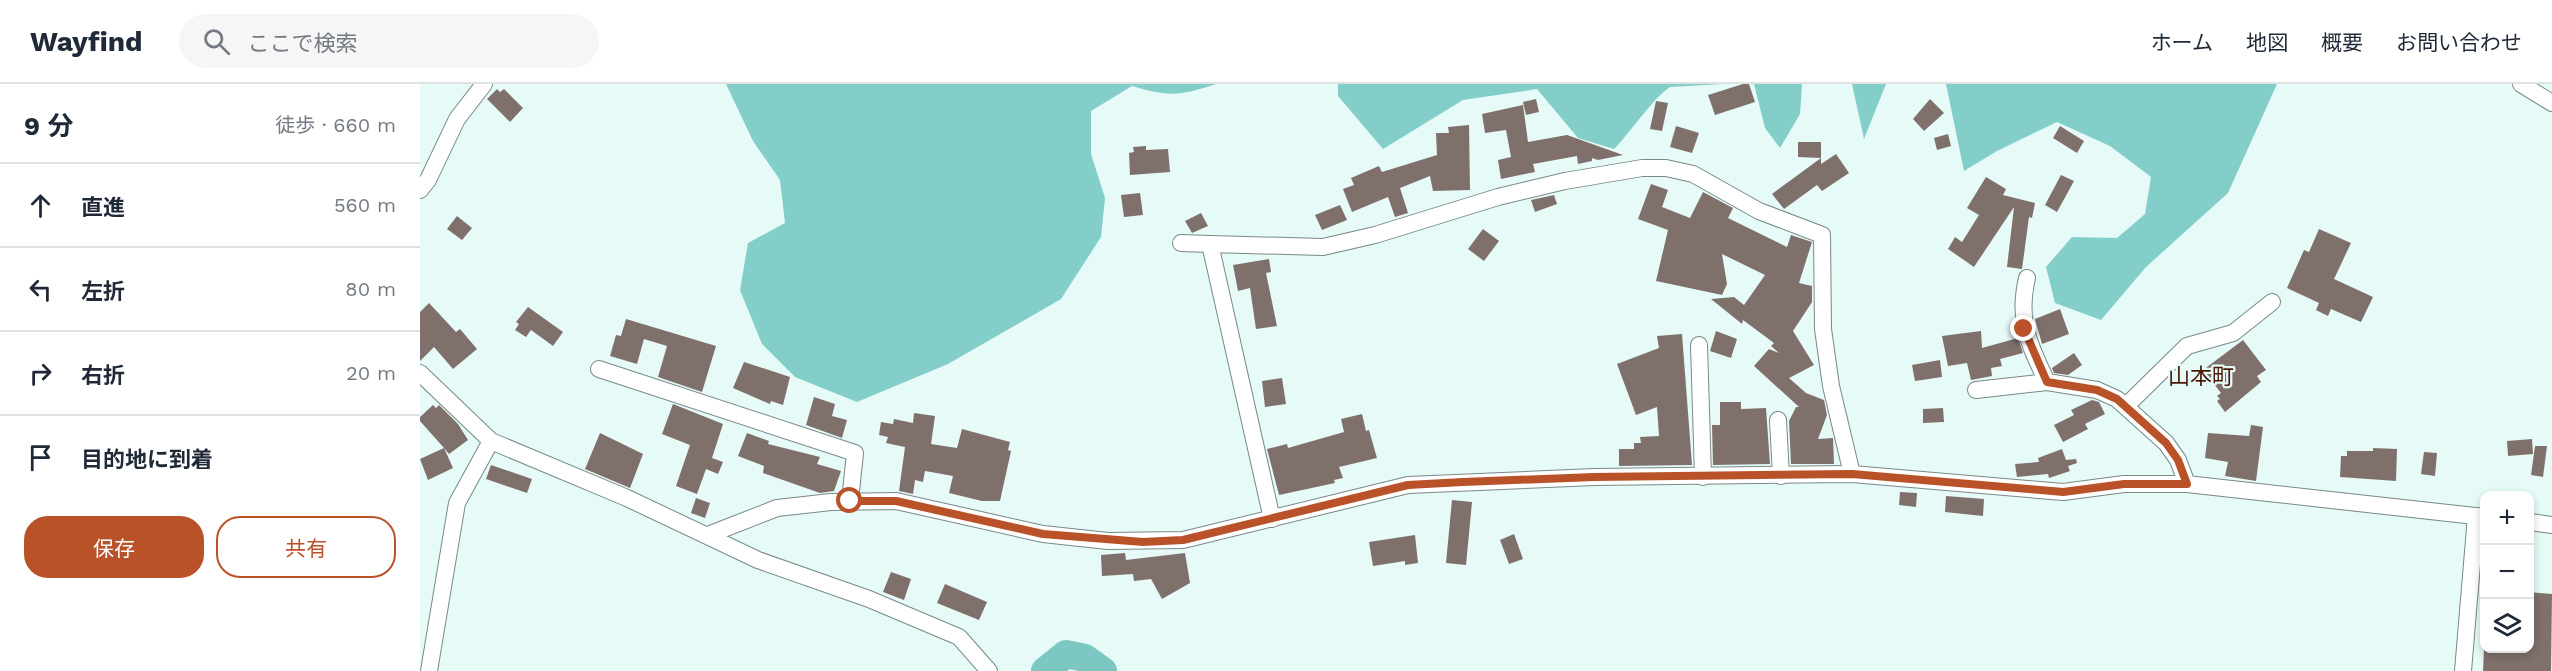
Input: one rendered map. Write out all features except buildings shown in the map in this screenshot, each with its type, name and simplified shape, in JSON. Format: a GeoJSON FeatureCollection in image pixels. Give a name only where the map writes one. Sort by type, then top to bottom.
{"type":"FeatureCollection","features":[{"type":"Feature","properties":{"kind":"street"},"geometry":{"type":"LineString","coordinates":[[420,190],[428,180],[457,119],[484,84]]}},
{"type":"Feature","properties":{"kind":"street"},"geometry":{"type":"LineString","coordinates":[[2521,84],[2552,103]]}},
{"type":"Feature","properties":{"kind":"street"},"geometry":{"type":"LineString","coordinates":[[1181,243],[1323,247],[1375,235],[1498,197],[1565,181],[1642,168],[1666,168],[1693,174],[1759,211],[1822,235],[1823,329],[1831,386],[1852,474]]}},
{"type":"Feature","properties":{"kind":"street"},"geometry":{"type":"LineString","coordinates":[[1210,244],[1272,519]]}},
{"type":"Feature","properties":{"kind":"street"},"geometry":{"type":"LineString","coordinates":[[2027,278],[2021,301],[2024,329],[2047,382]]}},
{"type":"Feature","properties":{"kind":"street"},"geometry":{"type":"LineString","coordinates":[[2126,406],[2187,346],[2233,333],[2272,302]]}},
{"type":"Feature","properties":{"kind":"street"},"geometry":{"type":"LineString","coordinates":[[1700,345],[1703,477]]}},
{"type":"Feature","properties":{"kind":"street"},"geometry":{"type":"LineString","coordinates":[[599,369],[855,453],[850,501]]}},
{"type":"Feature","properties":{"kind":"street"},"geometry":{"type":"LineString","coordinates":[[420,373],[490,441],[708,535],[758,560],[869,599],[959,637],[987,669]]}},
{"type":"Feature","properties":{"kind":"street"},"geometry":{"type":"LineString","coordinates":[[1976,390],[2047,382],[2097,390],[2126,406],[2166,443],[2178,460],[2187,484]]}},
{"type":"Feature","properties":{"kind":"street"},"geometry":{"type":"LineString","coordinates":[[1778,420],[1781,476]]}},
{"type":"Feature","properties":{"kind":"street"},"geometry":{"type":"LineString","coordinates":[[429,671],[457,503],[490,441]]}},
{"type":"Feature","properties":{"kind":"street"},"geometry":{"type":"LineString","coordinates":[[708,535],[777,508],[850,501],[896,501],[1043,534],[1108,541],[1183,540],[1408,485],[1583,477],[1852,474],[2063,492],[2124,484],[2187,484],[2480,516],[2463,671]]}},
{"type":"Feature","properties":{"kind":"street"},"geometry":{"type":"LineString","coordinates":[[2534,523],[2552,525]]}},
{"type":"Feature","properties":{"kind":"shaded area"},"geometry":{"type":"Polygon","coordinates":[[[726,84],[1216,84],[1174,94],[1132,86],[1091,111],[1091,154],[1105,198],[1101,237],[1061,299],[948,364],[857,402],[795,377],[762,344],[740,290],[748,243],[785,223],[780,180],[753,141],[726,84]]]}},
{"type":"Feature","properties":{"kind":"shaded area"},"geometry":{"type":"Polygon","coordinates":[[[1338,84],[1723,84],[1670,87],[1656,99],[1614,149],[1578,138],[1537,89],[1463,100],[1383,149],[1338,96],[1338,84]]]}},
{"type":"Feature","properties":{"kind":"shaded area"},"geometry":{"type":"Polygon","coordinates":[[[1754,84],[1802,84],[1800,114],[1780,148],[1765,128],[1754,84]]]}},
{"type":"Feature","properties":{"kind":"shaded area"},"geometry":{"type":"Polygon","coordinates":[[[1852,84],[1886,84],[1864,139],[1852,84]]]}},
{"type":"Feature","properties":{"kind":"shaded area"},"geometry":{"type":"Polygon","coordinates":[[[1946,84],[2277,84],[2228,193],[2146,267],[2101,320],[2055,303],[2046,267],[2072,237],[2117,238],[2145,214],[2151,177],[2110,146],[2057,122],[1997,151],[1964,171],[1946,84]]]}},
{"type":"Feature","properties":{"kind":"waterway"},"geometry":{"type":"LineString","coordinates":[[1045,671],[1066,654],[1085,658],[1103,671]]}},
{"type":"Feature","properties":{"kind":"district","name":"山本町"},"geometry":{"type":"Point","coordinates":[2201,376]}},
{"type":"Feature","properties":{"kind":"route"},"geometry":{"type":"LineString","coordinates":[[850,501],[896,501],[967,515],[1043,534],[1143,542],[1183,540],[1408,485],[1594,477],[1852,474],[2063,492],[2124,484],[2187,484],[2178,460],[2166,443],[2117,399],[2097,390],[2047,382],[2024,329]]}}]}
